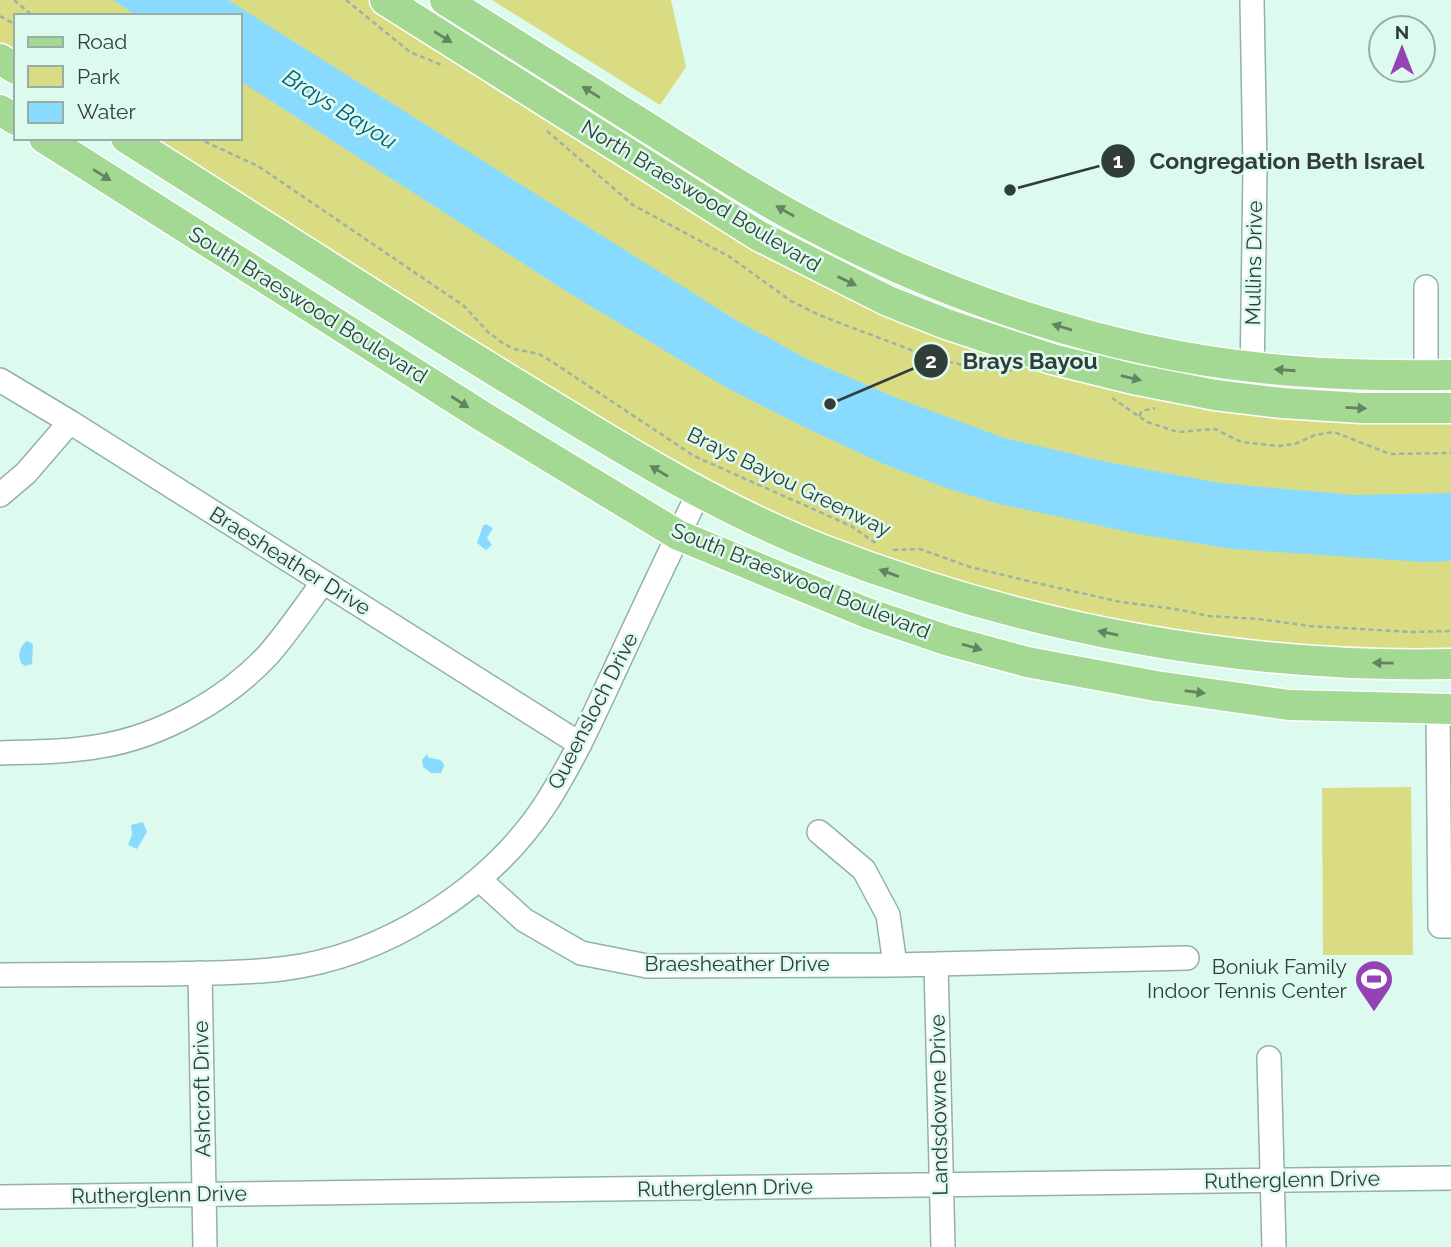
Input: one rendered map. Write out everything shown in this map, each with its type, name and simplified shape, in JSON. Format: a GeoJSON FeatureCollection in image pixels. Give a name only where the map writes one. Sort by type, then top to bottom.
{"type":"FeatureCollection","features":[{"type":"Feature","properties":{"kind":"main road","name":"North Braeswood Boulevard"},"geometry":{"type":"LineString","coordinates":[[445,0],[723,176],[824,233],[910,274],[1068,329],[1157,351],[1252,367],[1329,373],[1442,375]]}},
{"type":"Feature","properties":{"kind":"main road","name":"North Braeswood Boulevard"},"geometry":{"type":"LineString","coordinates":[[371,1],[759,236],[888,301],[946,324],[1052,359],[1215,395],[1361,408],[1451,406]]}},
{"type":"Feature","properties":{"kind":"main road","name":"South Braeswood Boulevard"},"geometry":{"type":"LineString","coordinates":[[47,140],[482,416],[678,535],[867,613],[946,640],[1027,662],[1156,686],[1289,705],[1444,709]]}},
{"type":"Feature","properties":{"kind":"main road","name":"South Braeswood Boulevard"},"geometry":{"type":"LineString","coordinates":[[129,140],[666,476],[821,549],[931,588],[1031,616],[1162,643],[1324,662],[1451,664]]}},
{"type":"Feature","properties":{"kind":"main road"},"geometry":{"type":"LineString","coordinates":[[658,173],[676,146]]}},
{"type":"Feature","properties":{"kind":"main road"},"geometry":{"type":"LineString","coordinates":[[320,312],[344,276]]}},
{"type":"Feature","properties":{"kind":"main road"},"geometry":{"type":"LineString","coordinates":[[1442,375],[1451,406]]}},
{"type":"Feature","properties":{"kind":"main road"},"geometry":{"type":"LineString","coordinates":[[1156,686],[1162,643]]}},
{"type":"Feature","properties":{"kind":"street","name":"Mullins Drive"},"geometry":{"type":"LineString","coordinates":[[1252,0],[1255,168],[1252,400]]}},
{"type":"Feature","properties":{"kind":"street"},"geometry":{"type":"LineString","coordinates":[[1426,287],[1442,375]]}},
{"type":"Feature","properties":{"kind":"street","name":"Braesheather Drive"},"geometry":{"type":"LineString","coordinates":[[0,380],[580,744]]}},
{"type":"Feature","properties":{"kind":"street"},"geometry":{"type":"LineString","coordinates":[[0,495],[26,473],[69,422]]}},
{"type":"Feature","properties":{"kind":"street","name":"Queensloch Drive"},"geometry":{"type":"LineString","coordinates":[[0,975],[200,973],[282,969],[340,957],[394,936],[436,911],[479,879],[522,835],[547,802],[580,744],[699,492]]}},
{"type":"Feature","properties":{"kind":"street"},"geometry":{"type":"LineString","coordinates":[[0,752],[58,752],[104,746],[175,721],[218,696],[266,657],[323,582]]}},
{"type":"Feature","properties":{"kind":"street"},"geometry":{"type":"LineString","coordinates":[[1444,709],[1446,926]]}},
{"type":"Feature","properties":{"kind":"street"},"geometry":{"type":"LineString","coordinates":[[819,832],[864,870],[888,915],[895,965]]}},
{"type":"Feature","properties":{"kind":"street","name":"Braesheather Drive"},"geometry":{"type":"LineString","coordinates":[[479,879],[524,920],[581,953],[647,967],[895,965],[1187,958]]}},
{"type":"Feature","properties":{"kind":"street","name":"Landsdowne Drive"},"geometry":{"type":"LineString","coordinates":[[936,964],[943,1247]]}},
{"type":"Feature","properties":{"kind":"street","name":"Ashcroft Drive"},"geometry":{"type":"LineString","coordinates":[[200,973],[205,1247]]}},
{"type":"Feature","properties":{"kind":"street"},"geometry":{"type":"LineString","coordinates":[[1269,1058],[1274,1247]]}},
{"type":"Feature","properties":{"kind":"street","name":"Rutherglenn Drive"},"geometry":{"type":"LineString","coordinates":[[0,1197],[1451,1178]]}},
{"type":"Feature","properties":{"kind":"path"},"geometry":{"type":"LineString","coordinates":[[14,0],[31,14]]}},
{"type":"Feature","properties":{"kind":"path"},"geometry":{"type":"LineString","coordinates":[[355,7],[371,1]]}},
{"type":"Feature","properties":{"kind":"path","name":"Brays Bayou Greenway"},"geometry":{"type":"LineString","coordinates":[[201,140],[258,166],[464,306],[488,332],[502,342],[514,349],[539,354],[694,456],[851,526],[881,547]]}},
{"type":"Feature","properties":{"kind":"path","name":"Brays Bayou Greenway"},"geometry":{"type":"LineString","coordinates":[[889,550],[920,549],[970,567],[1042,585],[1121,602],[1209,616],[1310,626],[1411,632],[1451,631]]}},
{"type":"Feature","properties":{"kind":"green space"},"geometry":{"type":"Polygon","coordinates":[[[0,0],[371,0],[959,339],[1451,418],[1451,650],[1365,650],[1278,645],[1192,635],[1106,620],[1021,600],[938,575],[856,547],[776,514],[692,473],[611,427],[153,140],[242,140],[242,14],[14,14],[14,53],[0,44],[0,0]]]}},
{"type":"Feature","properties":{"kind":"green space"},"geometry":{"type":"Polygon","coordinates":[[[492,0],[671,0],[686,67],[660,105],[492,0]]]}},
{"type":"Feature","properties":{"kind":"green space"},"geometry":{"type":"Polygon","coordinates":[[[1411,787],[1413,955],[1323,955],[1322,788],[1411,787]]]}},
{"type":"Feature","properties":{"kind":"water"},"geometry":{"type":"Polygon","coordinates":[[[113,0],[228,0],[736,320],[807,359],[897,398],[1004,438],[1107,462],[1220,483],[1354,495],[1451,493],[1451,561],[1424,562],[1233,549],[1138,534],[995,503],[943,487],[879,462],[727,388],[569,293],[242,82],[242,14],[134,14],[113,0]]]}},
{"type":"Feature","properties":{"kind":"water"},"geometry":{"type":"Polygon","coordinates":[[[486,524],[493,528],[487,538],[492,545],[486,550],[477,543],[486,524]]]}},
{"type":"Feature","properties":{"kind":"water"},"geometry":{"type":"Polygon","coordinates":[[[27,641],[33,644],[32,664],[25,666],[21,663],[19,654],[27,641]]]}},
{"type":"Feature","properties":{"kind":"water"},"geometry":{"type":"Polygon","coordinates":[[[427,754],[429,758],[442,762],[444,766],[441,773],[431,773],[423,767],[422,760],[427,754]]]}},
{"type":"Feature","properties":{"kind":"water"},"geometry":{"type":"Polygon","coordinates":[[[143,822],[147,832],[137,849],[128,845],[132,835],[131,825],[143,822]]]}},
{"type":"Feature","properties":{"kind":"place","name":"Congregation Beth Israel"},"geometry":{"type":"Point","coordinates":[1010,190]}},
{"type":"Feature","properties":{"kind":"place","name":"Brays Bayou"},"geometry":{"type":"Point","coordinates":[830,404]}},
{"type":"Feature","properties":{"kind":"place","name":"Boniuk Family Indoor Tennis Center"},"geometry":{"type":"Point","coordinates":[1374,1013]}}]}
